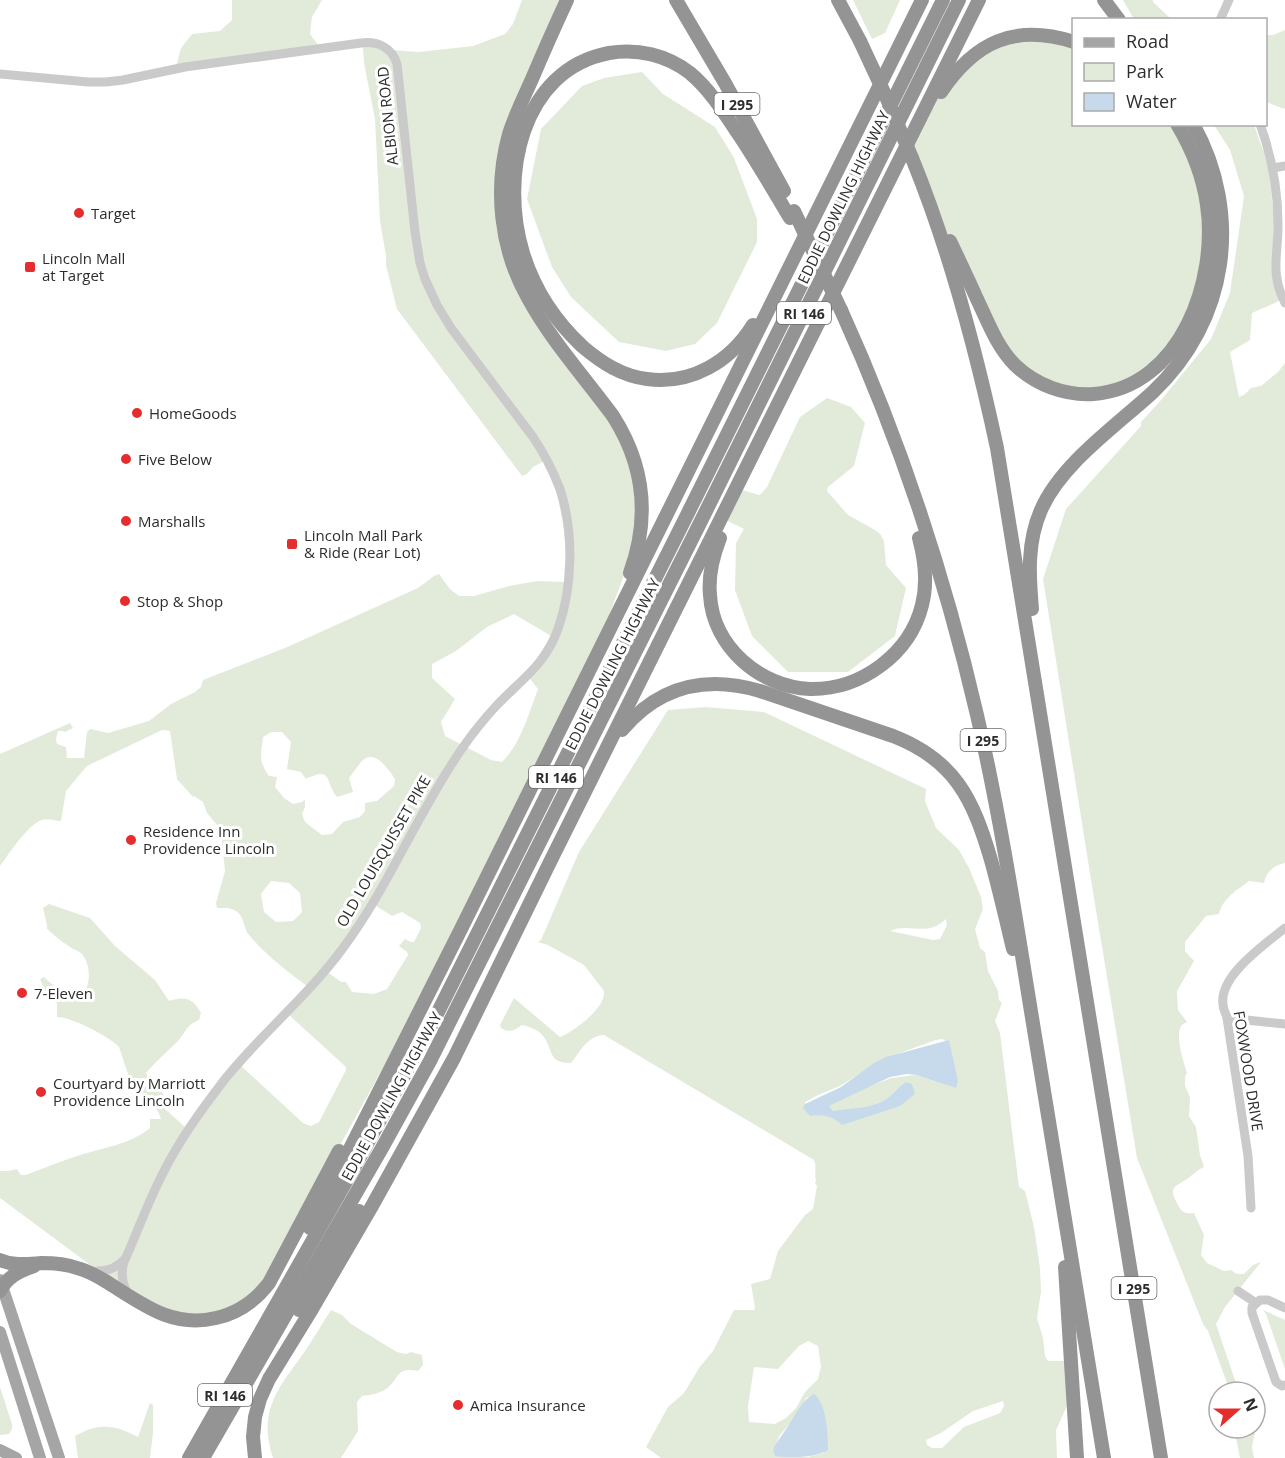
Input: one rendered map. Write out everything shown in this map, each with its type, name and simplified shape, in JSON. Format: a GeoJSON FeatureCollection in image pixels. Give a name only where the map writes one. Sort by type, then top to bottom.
{"type":"FeatureCollection","features":[{"type":"Feature","properties":{"kind":"highway"},"geometry":{"type":"LineString","coordinates":[[567,0],[513,124],[504,158],[501,193],[507,245],[522,287],[545,326],[618,424],[630,448],[639,475],[642,510],[637,550],[630,573],[589,670]]}},
{"type":"Feature","properties":{"kind":"highway","name":"I 295"},"geometry":{"type":"LineString","coordinates":[[676,0],[741,110],[841,310],[870,376],[897,448],[946,597],[977,717],[1003,840],[1104,1458]]}},
{"type":"Feature","properties":{"kind":"highway","name":"I 295"},"geometry":{"type":"LineString","coordinates":[[838,0],[887,99],[935,218],[956,284],[990,418],[1043,728],[1161,1458]]}},
{"type":"Feature","properties":{"kind":"highway"},"geometry":{"type":"LineString","coordinates":[[261,1333],[285,1275],[443,963],[922,0]]}},
{"type":"Feature","properties":{"kind":"highway","name":"EDDIE DOWLING HIGHWAY"},"geometry":{"type":"LineString","coordinates":[[189,1458],[366,1147],[448,994],[943,0]]}},
{"type":"Feature","properties":{"kind":"highway","name":"EDDIE DOWLING HIGHWAY"},"geometry":{"type":"LineString","coordinates":[[203,1458],[398,1121],[440,1043],[959,0]]}},
{"type":"Feature","properties":{"kind":"highway"},"geometry":{"type":"LineString","coordinates":[[255,1458],[254,1427],[257,1408],[264,1389],[397,1162],[454,1059],[979,0]]}},
{"type":"Feature","properties":{"kind":"highway"},"geometry":{"type":"LineString","coordinates":[[1104,0],[1118,18]]}},
{"type":"Feature","properties":{"kind":"highway"},"geometry":{"type":"LineString","coordinates":[[913,133],[955,73],[983,48],[1007,38],[1024,35],[1044,35],[1072,42]]}},
{"type":"Feature","properties":{"kind":"highway"},"geometry":{"type":"LineString","coordinates":[[787,273],[745,337],[713,366],[695,374],[667,380],[640,378],[615,370],[588,351],[563,326],[539,291],[526,262],[518,230],[514,194],[517,160],[525,127],[544,92],[560,75],[579,63],[599,56],[624,52],[637,52],[659,57],[680,66],[710,94],[792,214]]}},
{"type":"Feature","properties":{"kind":"highway"},"geometry":{"type":"LineString","coordinates":[[914,162],[992,331],[1008,357],[1029,376],[1053,388],[1081,394],[1102,393],[1133,384],[1167,357],[1186,327],[1202,284],[1209,246],[1207,205],[1195,160],[1178,126]]}},
{"type":"Feature","properties":{"kind":"highway"},"geometry":{"type":"LineString","coordinates":[[1043,728],[1029,571],[1033,534],[1041,510],[1053,488],[1068,470],[1153,392],[1178,365],[1203,322],[1215,287],[1222,247],[1220,202],[1213,170],[1194,126]]}},
{"type":"Feature","properties":{"kind":"highway"},"geometry":{"type":"LineString","coordinates":[[752,458],[713,560],[709,588],[714,617],[726,643],[753,670],[771,680],[789,686],[820,688],[841,685],[862,677],[889,659],[910,634],[922,605],[925,564],[897,448]]}},
{"type":"Feature","properties":{"kind":"highway"},"geometry":{"type":"LineString","coordinates":[[601,762],[624,727],[654,701],[682,688],[716,683],[738,685],[760,691],[893,736],[922,750],[949,773],[964,791],[975,812],[995,876],[1036,1040]]}},
{"type":"Feature","properties":{"kind":"highway"},"geometry":{"type":"LineString","coordinates":[[0,1260],[10,1263],[62,1264],[84,1270],[151,1310],[167,1317],[184,1320],[222,1317],[252,1301],[274,1276],[335,1159],[443,963]]}},
{"type":"Feature","properties":{"kind":"highway"},"geometry":{"type":"LineString","coordinates":[[203,1458],[222,1436],[239,1410],[416,1116],[482,1000]]}},
{"type":"Feature","properties":{"kind":"highway"},"geometry":{"type":"LineString","coordinates":[[1058,1179],[1077,1458]]}},
{"type":"Feature","properties":{"kind":"highway"},"geometry":{"type":"LineString","coordinates":[[1,1286],[16,1273],[45,1263]]}},
{"type":"Feature","properties":{"kind":"main road"},"geometry":{"type":"LineString","coordinates":[[1,1286],[59,1458]]}},
{"type":"Feature","properties":{"kind":"main road"},"geometry":{"type":"LineString","coordinates":[[0,1325],[18,1332]]}},
{"type":"Feature","properties":{"kind":"main road"},"geometry":{"type":"LineString","coordinates":[[0,1332],[40,1458]]}},
{"type":"Feature","properties":{"kind":"main road"},"geometry":{"type":"LineString","coordinates":[[0,1450],[16,1458]]}},
{"type":"Feature","properties":{"kind":"street"},"geometry":{"type":"LineString","coordinates":[[1221,18],[1229,0]]}},
{"type":"Feature","properties":{"kind":"street","name":"ALBION ROAD"},"geometry":{"type":"LineString","coordinates":[[0,74],[106,82],[196,65],[349,44],[372,42],[388,48],[397,64],[415,232],[425,279],[451,328],[533,437],[549,465]]}},
{"type":"Feature","properties":{"kind":"street"},"geometry":{"type":"LineString","coordinates":[[1261,126],[1273,168],[1278,226],[1275,275],[1285,303]]}},
{"type":"Feature","properties":{"kind":"street"},"geometry":{"type":"LineString","coordinates":[[1273,168],[1285,166]]}},
{"type":"Feature","properties":{"kind":"street","name":"OLD LOUISQUISSET PIKE"},"geometry":{"type":"LineString","coordinates":[[126,1258],[163,1173],[199,1114],[235,1067],[301,998],[341,951],[374,902],[434,792],[459,753],[486,716],[530,674],[549,650],[564,606],[569,560],[565,507],[549,465]]}},
{"type":"Feature","properties":{"kind":"street","name":"FOXWOOD DRIVE"},"geometry":{"type":"LineString","coordinates":[[1251,1208],[1248,1156],[1227,1018],[1222,1004],[1226,987],[1236,970],[1285,928]]}},
{"type":"Feature","properties":{"kind":"street"},"geometry":{"type":"LineString","coordinates":[[1227,1018],[1285,1024]]}},
{"type":"Feature","properties":{"kind":"street"},"geometry":{"type":"LineString","coordinates":[[84,1270],[111,1269],[120,1265],[126,1258]]}},
{"type":"Feature","properties":{"kind":"street"},"geometry":{"type":"LineString","coordinates":[[126,1258],[122,1275],[130,1297]]}},
{"type":"Feature","properties":{"kind":"street"},"geometry":{"type":"LineString","coordinates":[[1238,1291],[1256,1303]]}},
{"type":"Feature","properties":{"kind":"street"},"geometry":{"type":"LineString","coordinates":[[1285,1308],[1268,1300],[1260,1300],[1252,1306],[1252,1313],[1276,1382],[1281,1386],[1285,1385]]}},
{"type":"Feature","properties":{"kind":"green space"},"geometry":{"type":"Polygon","coordinates":[[[232,0],[322,0],[312,17],[310,34],[321,49],[175,70],[181,48],[192,34],[220,31],[232,20],[232,0]]]}},
{"type":"Feature","properties":{"kind":"green space"},"geometry":{"type":"Polygon","coordinates":[[[522,0],[564,0],[507,130],[507,257],[618,429],[631,462],[638,534],[601,637],[399,1039],[258,1293],[236,1314],[186,1326],[93,1267],[0,1198],[0,1171],[17,1169],[21,1175],[26,1175],[73,1157],[126,1142],[150,1128],[150,1119],[161,1119],[156,1108],[142,1093],[135,1095],[119,1047],[90,1028],[57,1017],[57,1003],[47,996],[40,979],[44,977],[54,986],[67,992],[85,991],[89,972],[82,954],[47,929],[43,908],[49,904],[90,918],[115,946],[155,980],[169,1001],[184,999],[191,1001],[198,1008],[201,1013],[199,1020],[189,1027],[146,1073],[169,1104],[165,1109],[185,1127],[239,1064],[303,1123],[311,1126],[319,1122],[346,1067],[289,1015],[307,986],[256,942],[247,932],[239,913],[227,908],[217,908],[216,903],[225,871],[221,830],[207,813],[203,802],[193,797],[177,779],[170,731],[162,730],[87,766],[66,791],[61,821],[44,819],[31,827],[0,866],[0,754],[70,723],[73,728],[65,732],[58,731],[57,744],[66,747],[67,758],[84,758],[87,732],[90,729],[108,733],[149,721],[171,704],[195,692],[201,687],[203,680],[285,648],[418,588],[439,574],[450,589],[459,596],[474,596],[537,581],[564,582],[566,549],[563,523],[557,493],[544,461],[522,476],[397,309],[386,265],[380,221],[375,119],[363,48],[360,44],[390,50],[419,52],[473,46],[505,34],[513,24],[522,0]],[[514,614],[487,627],[456,651],[432,664],[432,678],[455,699],[441,722],[445,736],[491,760],[502,762],[519,738],[538,689],[527,675],[551,636],[514,614]],[[271,732],[263,737],[262,762],[269,776],[277,777],[275,787],[284,798],[293,804],[305,799],[302,814],[305,822],[322,835],[332,834],[343,822],[360,817],[365,811],[365,803],[377,801],[394,786],[395,779],[389,770],[376,758],[371,757],[361,762],[349,778],[353,792],[337,797],[325,775],[315,775],[306,779],[301,772],[287,769],[291,742],[282,732],[271,732]],[[271,881],[261,894],[264,912],[276,922],[293,921],[302,912],[300,893],[289,883],[271,881]],[[373,904],[325,970],[341,982],[346,982],[352,992],[374,994],[387,989],[408,955],[399,946],[405,939],[414,942],[421,928],[420,923],[402,912],[392,916],[373,904]]]}},
{"type":"Feature","properties":{"kind":"green space"},"geometry":{"type":"Polygon","coordinates":[[[853,0],[900,0],[885,33],[872,39],[853,0]]]}},
{"type":"Feature","properties":{"kind":"green space"},"geometry":{"type":"Polygon","coordinates":[[[1123,0],[1153,0],[1170,18],[1133,18],[1123,0]]]}},
{"type":"Feature","properties":{"kind":"green space"},"geometry":{"type":"Polygon","coordinates":[[[1285,30],[1284,109],[1267,102],[1267,35],[1285,30]]]}},
{"type":"Feature","properties":{"kind":"green space"},"geometry":{"type":"Polygon","coordinates":[[[1016,39],[1072,45],[1072,126],[1172,126],[1201,188],[1203,275],[1166,357],[1112,393],[1038,385],[987,328],[916,163],[912,137],[958,69],[1016,39]]]}},
{"type":"Feature","properties":{"kind":"green space"},"geometry":{"type":"Polygon","coordinates":[[[642,72],[663,94],[715,127],[734,158],[757,219],[757,242],[717,323],[695,344],[666,351],[619,342],[571,297],[552,267],[527,199],[541,129],[582,86],[604,78],[642,72]]]}},
{"type":"Feature","properties":{"kind":"green space"},"geometry":{"type":"Polygon","coordinates":[[[1215,126],[1254,126],[1269,167],[1274,221],[1272,259],[1280,299],[1252,313],[1250,340],[1230,352],[1239,397],[1251,388],[1261,386],[1285,363],[1285,863],[1271,870],[1264,883],[1249,881],[1227,899],[1219,914],[1206,916],[1185,942],[1185,951],[1194,961],[1177,991],[1178,1010],[1187,1022],[1181,1026],[1179,1038],[1187,1073],[1185,1086],[1190,1097],[1189,1116],[1196,1127],[1204,1167],[1175,1187],[1173,1192],[1183,1211],[1194,1213],[1204,1235],[1201,1255],[1207,1263],[1224,1271],[1231,1270],[1237,1274],[1244,1274],[1253,1265],[1261,1262],[1225,1307],[1216,1324],[1235,1380],[1226,1380],[1137,1158],[1043,579],[1066,509],[1141,426],[1141,422],[1211,339],[1230,293],[1244,196],[1230,150],[1215,126]]]}},
{"type":"Feature","properties":{"kind":"green space"},"geometry":{"type":"Polygon","coordinates":[[[827,398],[851,407],[865,423],[854,466],[828,487],[827,491],[848,515],[881,535],[884,541],[886,565],[906,588],[895,636],[848,672],[788,672],[752,636],[735,590],[736,543],[744,529],[726,520],[739,489],[759,495],[767,487],[800,417],[827,398]]]}},
{"type":"Feature","properties":{"kind":"green space"},"geometry":{"type":"Polygon","coordinates":[[[706,707],[764,712],[926,789],[925,801],[936,828],[959,850],[969,868],[981,897],[983,909],[975,929],[980,948],[985,952],[988,971],[1002,1003],[995,1021],[1000,1033],[1019,1187],[1025,1191],[1034,1227],[1040,1268],[1041,1292],[1037,1318],[1048,1361],[1067,1361],[1071,1397],[1056,1430],[1057,1458],[661,1458],[646,1447],[668,1407],[684,1393],[699,1368],[713,1351],[734,1310],[754,1310],[751,1284],[770,1279],[778,1251],[805,1215],[813,1209],[817,1186],[814,1160],[604,1035],[588,1041],[571,1063],[554,1058],[543,1036],[536,1030],[522,1025],[509,1031],[501,1028],[500,1025],[514,998],[560,1037],[584,1022],[603,1000],[604,991],[584,965],[538,942],[541,940],[579,852],[668,710],[706,707]],[[946,919],[939,925],[925,929],[904,928],[890,931],[933,940],[940,939],[947,925],[946,919]],[[942,1039],[883,1059],[840,1086],[805,1102],[806,1107],[825,1104],[891,1078],[915,1075],[952,1078],[949,1043],[942,1039]],[[808,1341],[799,1346],[778,1369],[754,1367],[748,1406],[749,1422],[775,1424],[786,1418],[796,1408],[805,1392],[818,1379],[821,1367],[818,1346],[808,1341]],[[814,1395],[806,1398],[798,1414],[780,1435],[776,1444],[779,1454],[808,1457],[824,1453],[814,1395]],[[1003,1401],[973,1411],[941,1433],[926,1440],[927,1445],[932,1448],[942,1448],[964,1427],[1000,1413],[1004,1406],[1003,1401]]]}},
{"type":"Feature","properties":{"kind":"green space"},"geometry":{"type":"Polygon","coordinates":[[[331,1310],[397,1352],[422,1355],[423,1365],[418,1371],[401,1372],[383,1391],[362,1396],[357,1402],[358,1431],[341,1458],[273,1458],[268,1427],[273,1402],[278,1390],[331,1310]]]}},
{"type":"Feature","properties":{"kind":"green space"},"geometry":{"type":"Polygon","coordinates":[[[1263,1310],[1285,1320],[1285,1369],[1266,1314],[1263,1310]]]}},
{"type":"Feature","properties":{"kind":"green space"},"geometry":{"type":"Polygon","coordinates":[[[0,1387],[12,1429],[9,1434],[0,1435],[0,1387]]]}},
{"type":"Feature","properties":{"kind":"green space"},"geometry":{"type":"Polygon","coordinates":[[[150,1403],[153,1405],[153,1433],[150,1458],[78,1458],[75,1436],[89,1429],[112,1427],[138,1437],[150,1403]]]}},
{"type":"Feature","properties":{"kind":"green space"},"geometry":{"type":"Polygon","coordinates":[[[1236,1440],[1253,1440],[1254,1458],[1240,1458],[1236,1440]]]}},
{"type":"Feature","properties":{"kind":"water"},"geometry":{"type":"Polygon","coordinates":[[[949,1040],[958,1081],[956,1088],[917,1075],[890,1077],[829,1106],[833,1111],[861,1108],[882,1102],[906,1082],[912,1084],[915,1094],[900,1106],[842,1125],[827,1116],[810,1116],[803,1108],[805,1104],[841,1087],[886,1057],[949,1040]]]}},
{"type":"Feature","properties":{"kind":"water"},"geometry":{"type":"Polygon","coordinates":[[[814,1394],[824,1412],[828,1450],[810,1456],[775,1456],[773,1450],[777,1442],[801,1405],[814,1394]]]}},
{"type":"Feature","properties":{"kind":"place","name":"Target"},"geometry":{"type":"Point","coordinates":[79,213]}},
{"type":"Feature","properties":{"kind":"place","name":"Lincoln Mall at Target"},"geometry":{"type":"Point","coordinates":[30,267]}},
{"type":"Feature","properties":{"kind":"place","name":"HomeGoods"},"geometry":{"type":"Point","coordinates":[137,413]}},
{"type":"Feature","properties":{"kind":"place","name":"Five Below"},"geometry":{"type":"Point","coordinates":[126,459]}},
{"type":"Feature","properties":{"kind":"place","name":"Marshalls"},"geometry":{"type":"Point","coordinates":[126,521]}},
{"type":"Feature","properties":{"kind":"place","name":"Lincoln Mall Park & Ride (Rear Lot)"},"geometry":{"type":"Point","coordinates":[292,544]}},
{"type":"Feature","properties":{"kind":"place","name":"Stop & Shop"},"geometry":{"type":"Point","coordinates":[125,601]}},
{"type":"Feature","properties":{"kind":"place","name":"Residence Inn Providence Lincoln"},"geometry":{"type":"Point","coordinates":[131,840]}},
{"type":"Feature","properties":{"kind":"place","name":"7-Eleven"},"geometry":{"type":"Point","coordinates":[22,993]}},
{"type":"Feature","properties":{"kind":"place","name":"Courtyard by Marriott Providence Lincoln"},"geometry":{"type":"Point","coordinates":[41,1092]}},
{"type":"Feature","properties":{"kind":"place","name":"Amica Insurance"},"geometry":{"type":"Point","coordinates":[458,1405]}}]}
